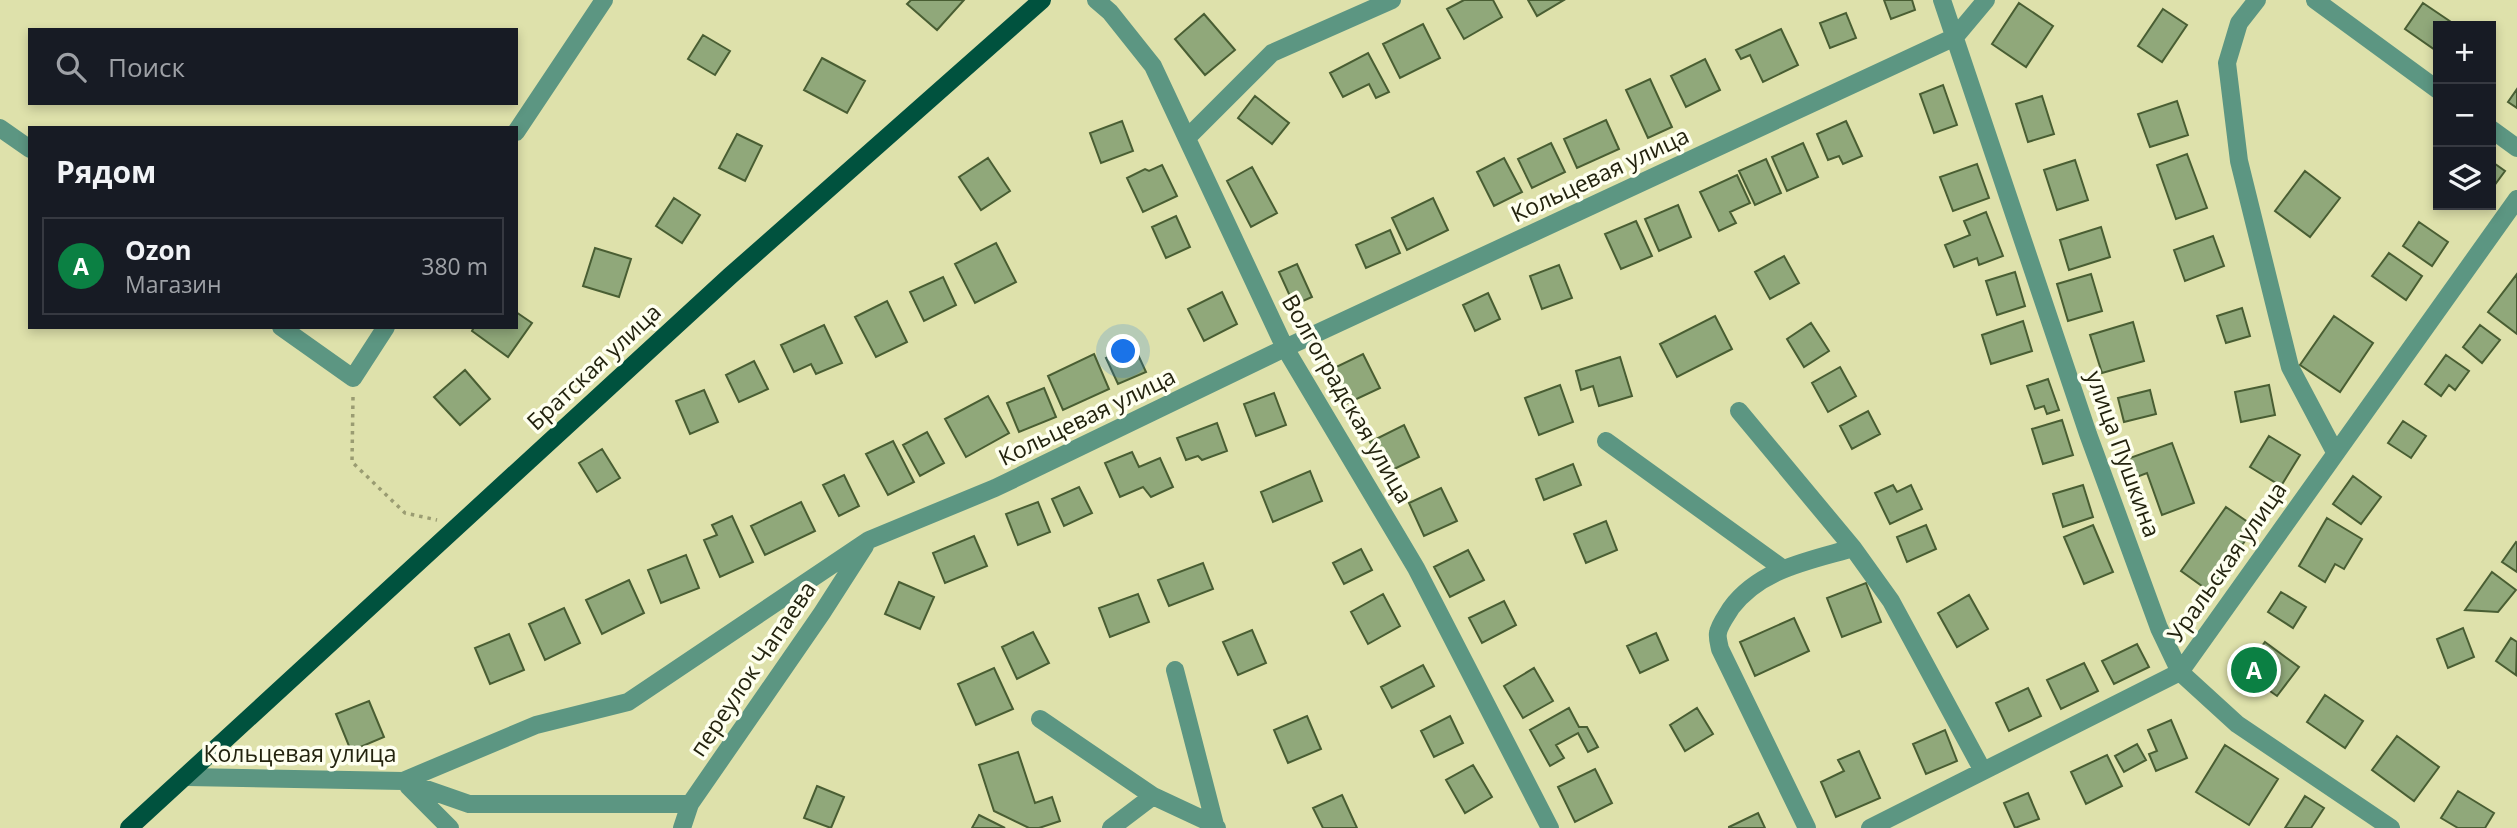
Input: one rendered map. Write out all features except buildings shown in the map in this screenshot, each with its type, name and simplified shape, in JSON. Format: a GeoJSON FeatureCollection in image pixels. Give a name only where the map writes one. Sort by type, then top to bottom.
{"type":"FeatureCollection","features":[{"type":"Feature","properties":{"kind":"main road","name":"Братская улица"},"geometry":{"type":"LineString","coordinates":[[129,828],[720,285],[1042,0]]}},
{"type":"Feature","properties":{"kind":"street"},"geometry":{"type":"LineString","coordinates":[[518,129],[604,0]]}},
{"type":"Feature","properties":{"kind":"street","name":"Волгоградская улица"},"geometry":{"type":"LineString","coordinates":[[1096,0],[1110,12],[1153,66],[1285,348],[1416,568],[1549,828]]}},
{"type":"Feature","properties":{"kind":"street"},"geometry":{"type":"LineString","coordinates":[[1188,136],[1272,53],[1392,0]]}},
{"type":"Feature","properties":{"kind":"street","name":"улица Пушкина"},"geometry":{"type":"LineString","coordinates":[[1942,0],[2088,434],[2159,628],[2180,672],[2237,724],[2391,828]]}},
{"type":"Feature","properties":{"kind":"street","name":"Кольцевая улица"},"geometry":{"type":"LineString","coordinates":[[187,777],[403,781],[536,725],[628,702],[869,540],[995,488],[1285,348],[1955,37],[1986,0]]}},
{"type":"Feature","properties":{"kind":"street"},"geometry":{"type":"LineString","coordinates":[[2258,0],[2239,23],[2227,63],[2239,162],[2290,366],[2335,452]]}},
{"type":"Feature","properties":{"kind":"street"},"geometry":{"type":"LineString","coordinates":[[2315,0],[2433,86]]}},
{"type":"Feature","properties":{"kind":"street"},"geometry":{"type":"LineString","coordinates":[[0,128],[28,148]]}},
{"type":"Feature","properties":{"kind":"street"},"geometry":{"type":"LineString","coordinates":[[2496,133],[2517,148]]}},
{"type":"Feature","properties":{"kind":"street","name":"Уральская улица"},"geometry":{"type":"LineString","coordinates":[[1870,828],[2180,672],[2517,199]]}},
{"type":"Feature","properties":{"kind":"street"},"geometry":{"type":"LineString","coordinates":[[284,329],[352,378],[385,329]]}},
{"type":"Feature","properties":{"kind":"street"},"geometry":{"type":"LineString","coordinates":[[1739,411],[1853,548],[1891,601],[1983,771]]}},
{"type":"Feature","properties":{"kind":"street"},"geometry":{"type":"LineString","coordinates":[[1606,441],[1782,568]]}},
{"type":"Feature","properties":{"kind":"street","name":"переулок Чапаева"},"geometry":{"type":"LineString","coordinates":[[682,828],[690,804],[869,540]]}},
{"type":"Feature","properties":{"kind":"street"},"geometry":{"type":"LineString","coordinates":[[1807,828],[1720,649],[1718,632],[1740,596],[1760,580],[1782,568],[1853,548]]}},
{"type":"Feature","properties":{"kind":"street"},"geometry":{"type":"LineString","coordinates":[[1175,670],[1216,827]]}},
{"type":"Feature","properties":{"kind":"street"},"geometry":{"type":"LineString","coordinates":[[1040,719],[1153,796],[1216,827]]}},
{"type":"Feature","properties":{"kind":"street"},"geometry":{"type":"LineString","coordinates":[[403,781],[469,804],[690,804]]}},
{"type":"Feature","properties":{"kind":"street"},"geometry":{"type":"LineString","coordinates":[[403,781],[450,828]]}},
{"type":"Feature","properties":{"kind":"street"},"geometry":{"type":"LineString","coordinates":[[1111,828],[1153,796]]}},
{"type":"Feature","properties":{"kind":"path"},"geometry":{"type":"LineString","coordinates":[[352,378],[352,462],[405,513],[459,524]]}},
{"type":"Feature","properties":{"kind":"place","name":"Ozon"},"geometry":{"type":"Point","coordinates":[2254,670]}}]}
